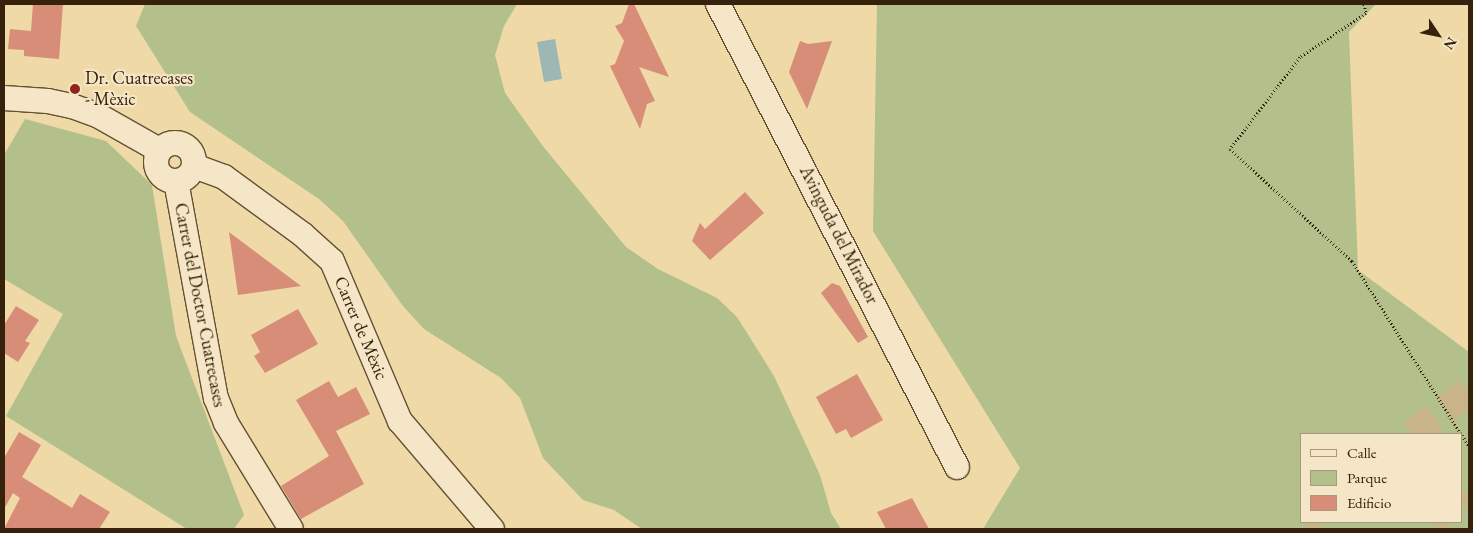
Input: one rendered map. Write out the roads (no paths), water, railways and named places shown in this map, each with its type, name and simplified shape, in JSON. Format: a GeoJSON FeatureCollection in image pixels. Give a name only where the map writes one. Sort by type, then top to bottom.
{"type":"FeatureCollection","features":[{"type":"Feature","properties":{"kind":"street","name":"Avinguda del Mirador"},"geometry":{"type":"LineString","coordinates":[[718,4],[957,467]]}},
{"type":"Feature","properties":{"kind":"street"},"geometry":{"type":"LineString","coordinates":[[4,98],[72,106],[99,116],[159,150]]}},
{"type":"Feature","properties":{"kind":"street"},"geometry":{"type":"LineString","coordinates":[[174,143],[185,145],[193,154],[194,166],[186,177],[176,181],[158,172],[155,161],[159,150],[174,143]]}},
{"type":"Feature","properties":{"kind":"street","name":"Carrer de Mèxic"},"geometry":{"type":"LineString","coordinates":[[194,166],[224,177],[302,234],[332,260],[400,421],[492,529]]}},
{"type":"Feature","properties":{"kind":"street","name":"Carrer del Doctor Cuatrecases"},"geometry":{"type":"LineString","coordinates":[[176,181],[216,398],[226,424],[291,529]]}},
{"type":"Feature","properties":{"kind":"water"},"geometry":{"type":"Polygon","coordinates":[[[555,39],[562,79],[544,82],[537,42],[555,39]]]}},
{"type":"Feature","properties":{"kind":"tunnel"},"geometry":{"type":"LineString","coordinates":[[1413,433],[1469,391]]}},
{"type":"Feature","properties":{"kind":"tunnel"},"geometry":{"type":"LineString","coordinates":[[1463,503],[1469,496]]}},
{"type":"Feature","properties":{"kind":"tunnel"},"geometry":{"type":"LineString","coordinates":[[1310,529],[1316,523]]}},
{"type":"Feature","properties":{"kind":"tunnel"},"geometry":{"type":"LineString","coordinates":[[1438,529],[1444,523]]}},
{"type":"Feature","properties":{"kind":"place","name":"Dr. Cuatrecases - Mèxic"},"geometry":{"type":"Point","coordinates":[75,89]}}]}
